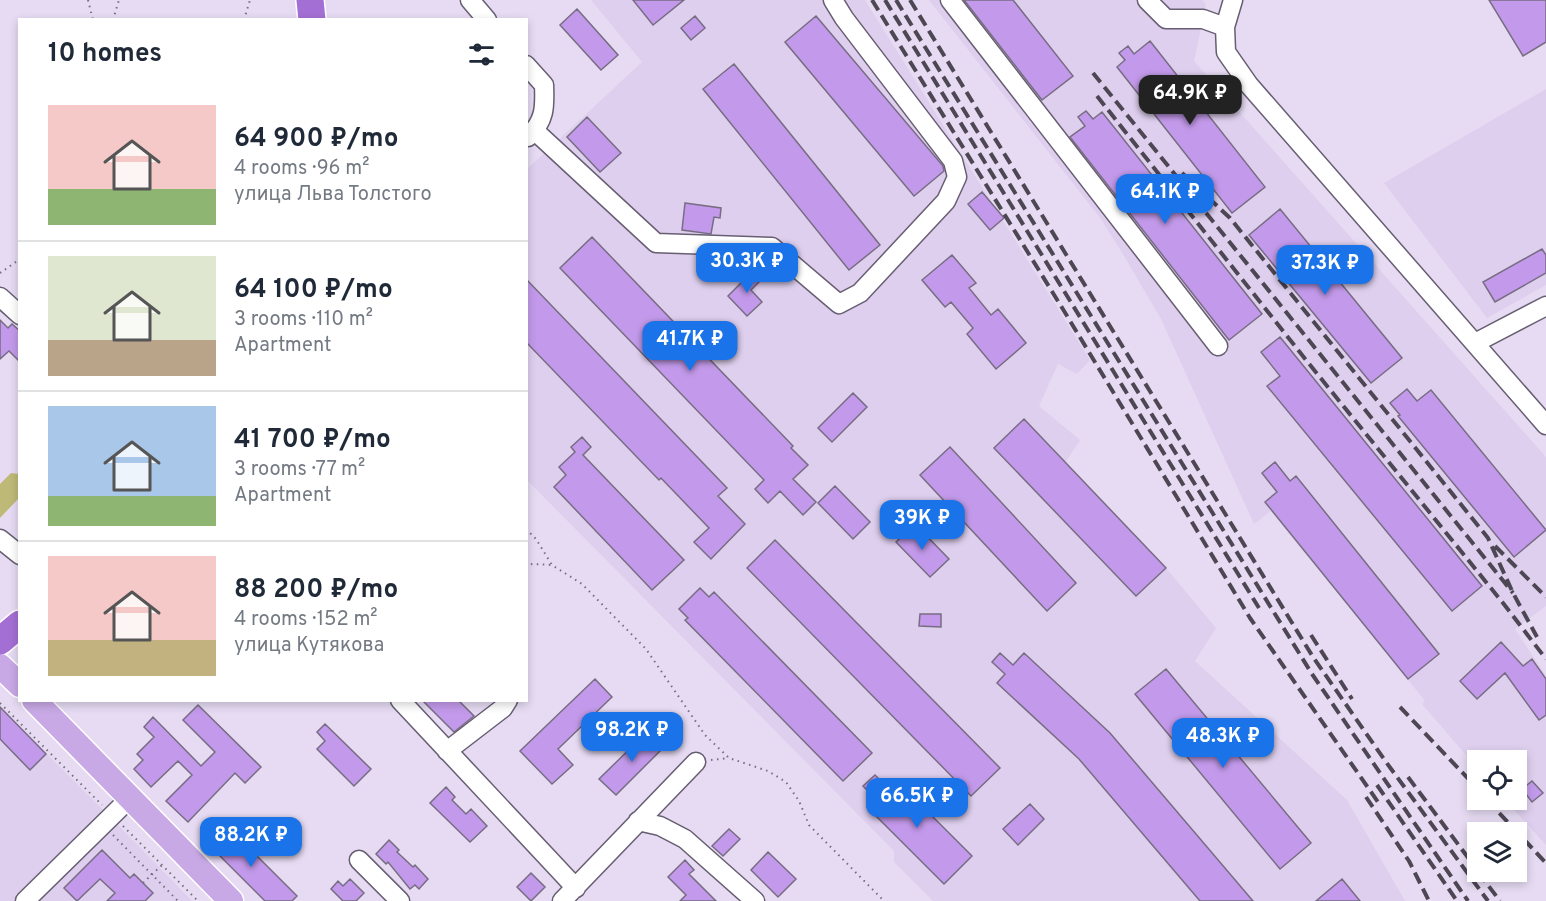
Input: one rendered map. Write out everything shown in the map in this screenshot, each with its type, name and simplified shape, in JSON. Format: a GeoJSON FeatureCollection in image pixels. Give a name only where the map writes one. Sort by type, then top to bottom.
{"type":"FeatureCollection","features":[{"type":"Feature","properties":{"kind":"highway"},"geometry":{"type":"LineString","coordinates":[[310,0],[312,18]]}},
{"type":"Feature","properties":{"kind":"highway"},"geometry":{"type":"LineString","coordinates":[[0,641],[18,626]]}},
{"type":"Feature","properties":{"kind":"main road"},"geometry":{"type":"LineString","coordinates":[[0,666],[18,683]]}},
{"type":"Feature","properties":{"kind":"main road"},"geometry":{"type":"LineString","coordinates":[[35,702],[115,813],[231,901]]}},
{"type":"Feature","properties":{"kind":"street"},"geometry":{"type":"LineString","coordinates":[[470,0],[485,18]]}},
{"type":"Feature","properties":{"kind":"street"},"geometry":{"type":"LineString","coordinates":[[528,67],[544,85],[545,111],[531,134],[656,243],[772,247],[839,304],[860,292],[946,201],[957,177],[952,160],[844,18],[833,0]]}},
{"type":"Feature","properties":{"kind":"street"},"geometry":{"type":"LineString","coordinates":[[950,0],[1218,346]]}},
{"type":"Feature","properties":{"kind":"street"},"geometry":{"type":"LineString","coordinates":[[1147,0],[1166,19],[1203,19],[1225,27]]}},
{"type":"Feature","properties":{"kind":"street"},"geometry":{"type":"LineString","coordinates":[[1233,0],[1225,27],[1226,52],[1249,85],[1546,425]]}},
{"type":"Feature","properties":{"kind":"street"},"geometry":{"type":"LineString","coordinates":[[0,297],[18,313]]}},
{"type":"Feature","properties":{"kind":"street"},"geometry":{"type":"LineString","coordinates":[[1475,343],[1546,306]]}},
{"type":"Feature","properties":{"kind":"street"},"geometry":{"type":"LineString","coordinates":[[0,539],[18,553]]}},
{"type":"Feature","properties":{"kind":"street"},"geometry":{"type":"LineString","coordinates":[[402,702],[576,888]]}},
{"type":"Feature","properties":{"kind":"street"},"geometry":{"type":"LineString","coordinates":[[447,752],[503,708],[507,702]]}},
{"type":"Feature","properties":{"kind":"street"},"geometry":{"type":"LineString","coordinates":[[562,901],[696,762]]}},
{"type":"Feature","properties":{"kind":"street"},"geometry":{"type":"LineString","coordinates":[[31,899],[115,813]]}},
{"type":"Feature","properties":{"kind":"street"},"geometry":{"type":"LineString","coordinates":[[638,821],[660,826],[685,838],[755,901]]}},
{"type":"Feature","properties":{"kind":"street"},"geometry":{"type":"LineString","coordinates":[[359,860],[400,901]]}},
{"type":"Feature","properties":{"kind":"path"},"geometry":{"type":"LineString","coordinates":[[88,0],[92,18]]}},
{"type":"Feature","properties":{"kind":"path"},"geometry":{"type":"LineString","coordinates":[[114,18],[119,0]]}},
{"type":"Feature","properties":{"kind":"path"},"geometry":{"type":"LineString","coordinates":[[245,18],[250,0]]}},
{"type":"Feature","properties":{"kind":"path"},"geometry":{"type":"LineString","coordinates":[[0,273],[18,260]]}},
{"type":"Feature","properties":{"kind":"path"},"geometry":{"type":"LineString","coordinates":[[528,531],[536,539],[552,565],[582,584],[646,649],[705,735],[729,758],[768,771],[786,783],[799,801],[809,825],[884,901]]}},
{"type":"Feature","properties":{"kind":"path"},"geometry":{"type":"LineString","coordinates":[[528,567],[532,564],[552,565]]}},
{"type":"Feature","properties":{"kind":"path"},"geometry":{"type":"LineString","coordinates":[[0,704],[115,813],[198,901]]}},
{"type":"Feature","properties":{"kind":"path"},"geometry":{"type":"LineString","coordinates":[[696,762],[729,758]]}},
{"type":"Feature","properties":{"kind":"path"},"geometry":{"type":"LineString","coordinates":[[115,813],[152,875],[178,901]]}},
{"type":"Feature","properties":{"kind":"path"},"geometry":{"type":"LineString","coordinates":[[143,883],[162,865]]}},
{"type":"Feature","properties":{"kind":"shaded area"},"geometry":{"type":"Polygon","coordinates":[[[591,0],[865,0],[1090,360],[1077,374],[1058,364],[1039,406],[1080,440],[1065,463],[1166,568],[1216,628],[1195,661],[1347,800],[1405,901],[933,901],[894,862],[894,851],[528,481],[528,168],[642,62],[591,0]]]}},
{"type":"Feature","properties":{"kind":"shaded area"},"geometry":{"type":"Polygon","coordinates":[[[929,0],[1202,0],[1206,4],[1194,61],[1546,457],[1546,606],[1515,629],[1546,676],[1546,845],[1514,810],[1527,810],[1527,750],[1467,750],[1467,756],[1422,704],[1425,701],[1272,510],[1254,524],[1161,319],[1101,219],[929,0]]]}},
{"type":"Feature","properties":{"kind":"shaded area"},"geometry":{"type":"Polygon","coordinates":[[[1546,89],[1546,285],[1487,318],[1384,183],[1546,89]]]}},
{"type":"Feature","properties":{"kind":"shaded area"},"geometry":{"type":"Polygon","coordinates":[[[11,473],[18,474],[18,499],[0,518],[0,484],[11,473]]]}},
{"type":"Feature","properties":{"kind":"shaded area"},"geometry":{"type":"Polygon","coordinates":[[[0,707],[120,827],[192,901],[0,901],[0,707]]]}},
{"type":"Feature","properties":{"kind":"building"},"geometry":{"type":"Polygon","coordinates":[[[633,0],[684,0],[653,25],[633,0]]]}},
{"type":"Feature","properties":{"kind":"building"},"geometry":{"type":"Polygon","coordinates":[[[964,0],[1013,0],[1073,76],[1042,100],[964,0]]]}},
{"type":"Feature","properties":{"kind":"building"},"geometry":{"type":"Polygon","coordinates":[[[1489,0],[1546,0],[1546,42],[1523,56],[1489,0]]]}},
{"type":"Feature","properties":{"kind":"building"},"geometry":{"type":"Polygon","coordinates":[[[577,9],[618,55],[601,70],[560,25],[577,9]]]}},
{"type":"Feature","properties":{"kind":"building"},"geometry":{"type":"Polygon","coordinates":[[[695,16],[705,28],[691,40],[681,28],[695,16]]]}},
{"type":"Feature","properties":{"kind":"building"},"geometry":{"type":"Polygon","coordinates":[[[816,16],[943,166],[944,171],[914,196],[785,42],[816,16]]]}},
{"type":"Feature","properties":{"kind":"building"},"geometry":{"type":"Polygon","coordinates":[[[1150,41],[1265,187],[1232,213],[1117,67],[1125,60],[1119,53],[1128,46],[1134,54],[1150,41]]]}},
{"type":"Feature","properties":{"kind":"building"},"geometry":{"type":"Polygon","coordinates":[[[734,64],[880,245],[849,270],[703,89],[734,64]]]}},
{"type":"Feature","properties":{"kind":"building"},"geometry":{"type":"Polygon","coordinates":[[[1086,111],[1093,119],[1102,112],[1262,314],[1229,340],[1070,137],[1085,126],[1078,117],[1086,111]]]}},
{"type":"Feature","properties":{"kind":"building"},"geometry":{"type":"Polygon","coordinates":[[[587,117],[621,153],[600,172],[567,137],[587,117]]]}},
{"type":"Feature","properties":{"kind":"building"},"geometry":{"type":"Polygon","coordinates":[[[982,192],[1004,218],[990,230],[968,204],[982,192]]]}},
{"type":"Feature","properties":{"kind":"building"},"geometry":{"type":"Polygon","coordinates":[[[685,203],[721,208],[720,218],[714,217],[711,234],[682,230],[685,203]]]}},
{"type":"Feature","properties":{"kind":"building"},"geometry":{"type":"Polygon","coordinates":[[[1280,209],[1402,358],[1371,383],[1249,235],[1280,209]]]}},
{"type":"Feature","properties":{"kind":"building"},"geometry":{"type":"Polygon","coordinates":[[[592,237],[793,446],[791,448],[808,465],[793,479],[816,502],[803,515],[780,491],[768,503],[755,489],[764,480],[560,268],[592,237]]]}},
{"type":"Feature","properties":{"kind":"building"},"geometry":{"type":"Polygon","coordinates":[[[1542,249],[1546,255],[1546,273],[1495,302],[1483,282],[1542,249]]]}},
{"type":"Feature","properties":{"kind":"building"},"geometry":{"type":"Polygon","coordinates":[[[952,255],[976,283],[969,288],[991,315],[998,309],[1026,343],[996,369],[967,334],[973,328],[951,302],[945,307],[922,280],[952,255]]]}},
{"type":"Feature","properties":{"kind":"building"},"geometry":{"type":"Polygon","coordinates":[[[754,270],[762,279],[751,290],[762,302],[747,316],[728,296],[754,270]]]}},
{"type":"Feature","properties":{"kind":"building"},"geometry":{"type":"Polygon","coordinates":[[[528,281],[727,488],[718,496],[745,524],[711,559],[694,542],[709,528],[661,478],[659,480],[528,344],[528,281]]]}},
{"type":"Feature","properties":{"kind":"building"},"geometry":{"type":"Polygon","coordinates":[[[0,320],[8,328],[12,324],[18,329],[18,360],[9,351],[0,359],[0,320]]]}},
{"type":"Feature","properties":{"kind":"building"},"geometry":{"type":"Polygon","coordinates":[[[1280,337],[1482,586],[1452,611],[1267,386],[1280,376],[1261,352],[1280,337]]]}},
{"type":"Feature","properties":{"kind":"building"},"geometry":{"type":"Polygon","coordinates":[[[1407,389],[1417,401],[1431,390],[1546,530],[1514,557],[1398,416],[1400,415],[1390,403],[1407,389]]]}},
{"type":"Feature","properties":{"kind":"building"},"geometry":{"type":"Polygon","coordinates":[[[853,393],[867,407],[832,442],[818,428],[853,393]]]}},
{"type":"Feature","properties":{"kind":"building"},"geometry":{"type":"Polygon","coordinates":[[[1024,419],[1166,568],[1136,596],[994,448],[1024,419]]]}},
{"type":"Feature","properties":{"kind":"building"},"geometry":{"type":"Polygon","coordinates":[[[582,437],[591,447],[583,455],[684,560],[652,590],[554,487],[566,475],[559,467],[575,452],[571,447],[582,437]]]}},
{"type":"Feature","properties":{"kind":"building"},"geometry":{"type":"Polygon","coordinates":[[[950,447],[1076,583],[1047,611],[920,475],[950,447]]]}},
{"type":"Feature","properties":{"kind":"building"},"geometry":{"type":"Polygon","coordinates":[[[1275,462],[1290,481],[1296,476],[1439,654],[1408,679],[1265,502],[1277,492],[1262,473],[1275,462]]]}},
{"type":"Feature","properties":{"kind":"building"},"geometry":{"type":"Polygon","coordinates":[[[835,486],[870,522],[853,539],[818,503],[835,486]]]}},
{"type":"Feature","properties":{"kind":"building"},"geometry":{"type":"Polygon","coordinates":[[[915,524],[949,559],[930,577],[896,542],[915,524]]]}},
{"type":"Feature","properties":{"kind":"building"},"geometry":{"type":"Polygon","coordinates":[[[775,540],[1000,768],[971,796],[747,568],[775,540]]]}},
{"type":"Feature","properties":{"kind":"building"},"geometry":{"type":"Polygon","coordinates":[[[700,588],[709,597],[714,592],[872,753],[843,781],[685,620],[688,618],[679,609],[700,588]]]}},
{"type":"Feature","properties":{"kind":"building"},"geometry":{"type":"Polygon","coordinates":[[[920,614],[941,614],[941,627],[919,626],[920,614]]]}},
{"type":"Feature","properties":{"kind":"building"},"geometry":{"type":"Polygon","coordinates":[[[1501,642],[1523,666],[1532,659],[1546,679],[1546,715],[1539,720],[1505,673],[1477,699],[1460,681],[1501,642]]]}},
{"type":"Feature","properties":{"kind":"building"},"geometry":{"type":"Polygon","coordinates":[[[1000,653],[1013,665],[1024,653],[1110,733],[1253,901],[1200,901],[1079,759],[997,683],[1005,674],[992,662],[1000,653]]]}},
{"type":"Feature","properties":{"kind":"building"},"geometry":{"type":"Polygon","coordinates":[[[1166,669],[1311,843],[1280,869],[1135,694],[1166,669]]]}},
{"type":"Feature","properties":{"kind":"building"},"geometry":{"type":"Polygon","coordinates":[[[595,679],[612,697],[558,749],[573,765],[552,784],[520,751],[595,679]]]}},
{"type":"Feature","properties":{"kind":"building"},"geometry":{"type":"Polygon","coordinates":[[[424,702],[460,702],[474,716],[454,732],[424,702]]]}},
{"type":"Feature","properties":{"kind":"building"},"geometry":{"type":"Polygon","coordinates":[[[198,705],[261,767],[245,783],[235,773],[188,822],[166,801],[192,775],[178,761],[151,787],[134,769],[143,760],[137,754],[154,737],[144,727],[153,717],[201,766],[215,752],[183,720],[198,705]]]}},
{"type":"Feature","properties":{"kind":"building"},"geometry":{"type":"Polygon","coordinates":[[[0,707],[46,754],[30,770],[0,739],[0,707]]]}},
{"type":"Feature","properties":{"kind":"building"},"geometry":{"type":"Polygon","coordinates":[[[325,724],[371,769],[354,786],[317,749],[325,741],[317,732],[325,724]]]}},
{"type":"Feature","properties":{"kind":"building"},"geometry":{"type":"Polygon","coordinates":[[[648,731],[664,747],[616,795],[599,779],[648,731]]]}},
{"type":"Feature","properties":{"kind":"building"},"geometry":{"type":"Polygon","coordinates":[[[875,775],[887,787],[895,779],[972,856],[944,884],[867,807],[876,799],[863,786],[875,775]]]}},
{"type":"Feature","properties":{"kind":"building"},"geometry":{"type":"Polygon","coordinates":[[[1532,781],[1543,793],[1532,802],[1527,796],[1527,785],[1532,781]]]}},
{"type":"Feature","properties":{"kind":"building"},"geometry":{"type":"Polygon","coordinates":[[[446,787],[455,797],[452,800],[466,814],[471,809],[487,826],[470,842],[430,803],[446,787]]]}},
{"type":"Feature","properties":{"kind":"building"},"geometry":{"type":"Polygon","coordinates":[[[1030,804],[1044,819],[1018,845],[1003,829],[1030,804]]]}},
{"type":"Feature","properties":{"kind":"building"},"geometry":{"type":"Polygon","coordinates":[[[228,827],[297,896],[292,901],[265,901],[210,846],[228,827]]]}},
{"type":"Feature","properties":{"kind":"building"},"geometry":{"type":"Polygon","coordinates":[[[729,829],[740,839],[723,856],[712,846],[729,829]]]}},
{"type":"Feature","properties":{"kind":"building"},"geometry":{"type":"Polygon","coordinates":[[[389,840],[399,850],[397,852],[413,867],[415,865],[428,879],[419,889],[415,885],[410,889],[388,862],[386,864],[376,854],[389,840]]]}},
{"type":"Feature","properties":{"kind":"building"},"geometry":{"type":"Polygon","coordinates":[[[102,850],[130,878],[134,874],[153,893],[145,901],[107,901],[115,893],[100,879],[77,901],[64,888],[102,850]]]}},
{"type":"Feature","properties":{"kind":"building"},"geometry":{"type":"Polygon","coordinates":[[[768,852],[796,879],[778,897],[751,870],[768,852]]]}},
{"type":"Feature","properties":{"kind":"building"},"geometry":{"type":"Polygon","coordinates":[[[685,860],[694,870],[689,874],[716,901],[680,901],[686,895],[668,877],[685,860]]]}},
{"type":"Feature","properties":{"kind":"building"},"geometry":{"type":"Polygon","coordinates":[[[531,873],[545,887],[531,901],[517,887],[531,873]]]}},
{"type":"Feature","properties":{"kind":"building"},"geometry":{"type":"Polygon","coordinates":[[[350,879],[364,893],[356,901],[343,901],[331,889],[338,881],[343,886],[350,879]]]}},
{"type":"Feature","properties":{"kind":"building"},"geometry":{"type":"Polygon","coordinates":[[[1342,879],[1360,901],[1316,901],[1342,879]]]}},
{"type":"Feature","properties":{"kind":"railway"},"geometry":{"type":"LineString","coordinates":[[872,0],[1250,618],[1378,802]]}},
{"type":"Feature","properties":{"kind":"railway"},"geometry":{"type":"LineString","coordinates":[[885,0],[1259,608]]}},
{"type":"Feature","properties":{"kind":"railway"},"geometry":{"type":"LineString","coordinates":[[896,0],[1312,674],[1468,901]]}},
{"type":"Feature","properties":{"kind":"railway"},"geometry":{"type":"LineString","coordinates":[[910,0],[1313,657],[1386,762],[1488,901]]}},
{"type":"Feature","properties":{"kind":"railway"},"geometry":{"type":"LineString","coordinates":[[1093,73],[1513,593]]}},
{"type":"Feature","properties":{"kind":"railway"},"geometry":{"type":"LineString","coordinates":[[1097,96],[1546,659]]}},
{"type":"Feature","properties":{"kind":"railway"},"geometry":{"type":"LineString","coordinates":[[1182,173],[1230,218],[1488,538],[1513,593],[1537,637]]}},
{"type":"Feature","properties":{"kind":"railway"},"geometry":{"type":"LineString","coordinates":[[1495,546],[1546,597]]}},
{"type":"Feature","properties":{"kind":"railway"},"geometry":{"type":"LineString","coordinates":[[1311,635],[1352,699]]}},
{"type":"Feature","properties":{"kind":"railway"},"geometry":{"type":"LineString","coordinates":[[1400,707],[1467,777]]}},
{"type":"Feature","properties":{"kind":"railway"},"geometry":{"type":"LineString","coordinates":[[1408,777],[1467,856]]}},
{"type":"Feature","properties":{"kind":"railway"},"geometry":{"type":"LineString","coordinates":[[1377,785],[1457,901]]}},
{"type":"Feature","properties":{"kind":"railway"},"geometry":{"type":"LineString","coordinates":[[1366,797],[1409,861],[1429,901]]}},
{"type":"Feature","properties":{"kind":"railway"},"geometry":{"type":"LineString","coordinates":[[1496,810],[1546,863]]}},
{"type":"Feature","properties":{"kind":"railway"},"geometry":{"type":"LineString","coordinates":[[1486,882],[1500,901]]}}]}
